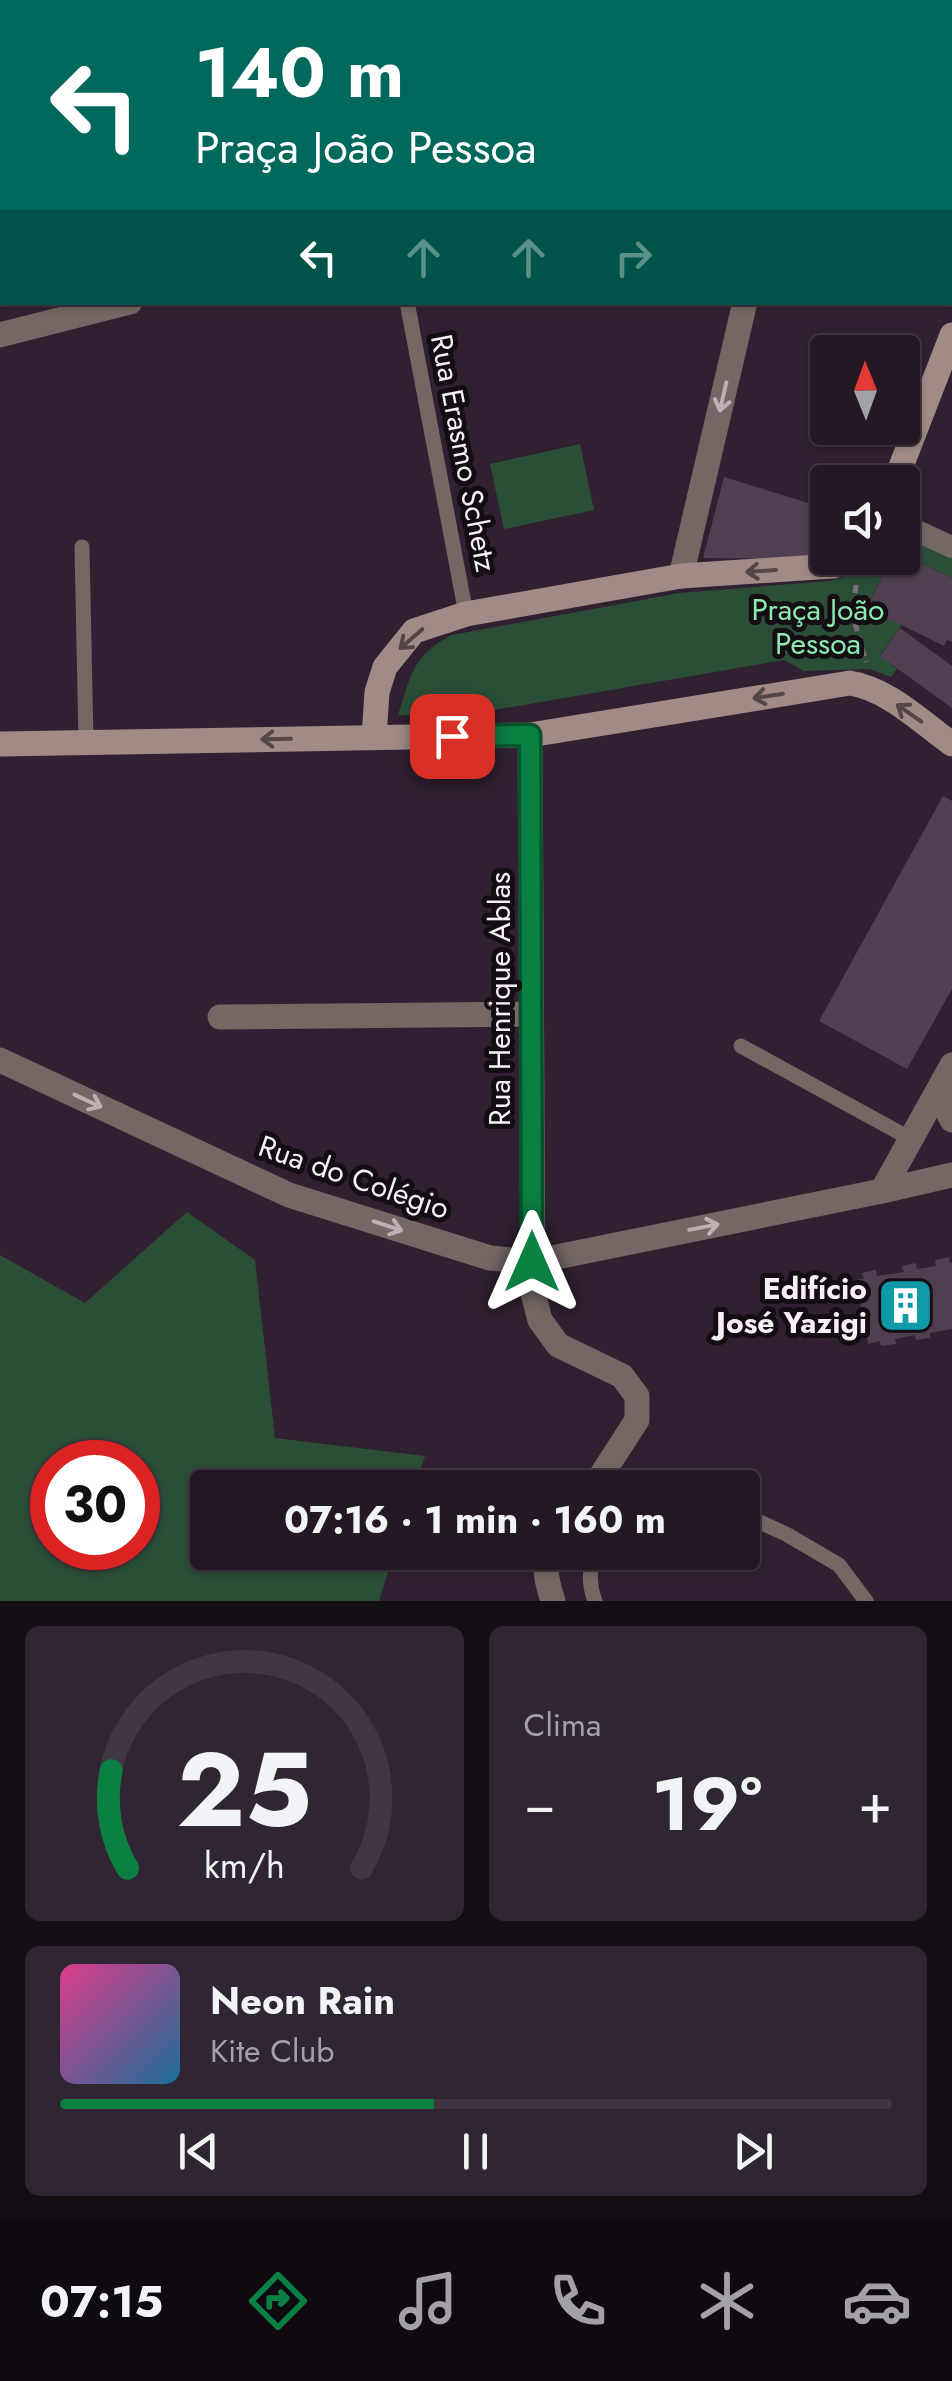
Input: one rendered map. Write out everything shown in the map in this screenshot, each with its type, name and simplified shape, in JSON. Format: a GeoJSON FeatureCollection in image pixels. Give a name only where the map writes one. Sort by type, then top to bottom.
{"type":"FeatureCollection","features":[{"type":"Feature","properties":{"kind":"main road"},"geometry":{"type":"LineString","coordinates":[[902,465],[952,335]]}},
{"type":"Feature","properties":{"kind":"main road"},"geometry":{"type":"LineString","coordinates":[[374,738],[378,692],[385,667],[414,631],[466,614],[682,576],[810,568]]}},
{"type":"Feature","properties":{"kind":"main road"},"geometry":{"type":"LineString","coordinates":[[0,744],[530,735],[836,684],[864,686],[880,693],[952,744]]}},
{"type":"Feature","properties":{"kind":"street"},"geometry":{"type":"LineString","coordinates":[[0,335],[118,305]]}},
{"type":"Feature","properties":{"kind":"street"},"geometry":{"type":"LineString","coordinates":[[682,576],[745,305]]}},
{"type":"Feature","properties":{"kind":"street"},"geometry":{"type":"LineString","coordinates":[[920,532],[952,547]]}},
{"type":"Feature","properties":{"kind":"street","name":"Rua Henrique Ablas"},"geometry":{"type":"LineString","coordinates":[[530,735],[532,1293],[540,1320],[558,1345],[622,1376],[637,1396],[638,1420],[606,1470]]}},
{"type":"Feature","properties":{"kind":"street"},"geometry":{"type":"LineString","coordinates":[[220,1017],[531,1014]]}},
{"type":"Feature","properties":{"kind":"street","name":"Rua do Colégio"},"geometry":{"type":"LineString","coordinates":[[0,1060],[289,1195],[490,1258],[532,1262],[952,1174]]}},
{"type":"Feature","properties":{"kind":"street"},"geometry":{"type":"LineString","coordinates":[[882,1191],[948,1072]]}},
{"type":"Feature","properties":{"kind":"street"},"geometry":{"type":"LineString","coordinates":[[948,1072],[944,1098],[952,1120]]}},
{"type":"Feature","properties":{"kind":"street"},"geometry":{"type":"LineString","coordinates":[[546,1570],[553,1601]]}},
{"type":"Feature","properties":{"kind":"lane","name":"Rua Erasmo Schetz"},"geometry":{"type":"LineString","coordinates":[[408,305],[466,614]]}},
{"type":"Feature","properties":{"kind":"lane"},"geometry":{"type":"LineString","coordinates":[[82,547],[86,742]]}},
{"type":"Feature","properties":{"kind":"lane"},"geometry":{"type":"LineString","coordinates":[[741,1046],[912,1139]]}},
{"type":"Feature","properties":{"kind":"lane"},"geometry":{"type":"LineString","coordinates":[[760,1522],[839,1565],[866,1601]]}},
{"type":"Feature","properties":{"kind":"lane"},"geometry":{"type":"LineString","coordinates":[[591,1570],[595,1601]]}},
{"type":"Feature","properties":{"kind":"path"},"geometry":{"type":"LineString","coordinates":[[859,575],[852,616],[868,669],[864,686]]}},
{"type":"Feature","properties":{"kind":"green space"},"geometry":{"type":"Polygon","coordinates":[[[580,444],[594,510],[504,529],[490,464],[580,444]]]}},
{"type":"Feature","properties":{"kind":"green space","name":"Praça João Pessoa"},"geometry":{"type":"Polygon","coordinates":[[[920,540],[952,555],[952,578],[920,562],[920,540]]]}},
{"type":"Feature","properties":{"kind":"green space","name":"Praça João Pessoa"},"geometry":{"type":"Polygon","coordinates":[[[883,575],[867,607],[902,625],[880,655],[897,669],[891,677],[869,669],[804,671],[784,660],[460,716],[398,715],[421,659],[452,635],[679,593],[829,581],[883,575]]]}},
{"type":"Feature","properties":{"kind":"green space"},"geometry":{"type":"Polygon","coordinates":[[[187,1212],[255,1260],[275,1438],[425,1456],[420,1470],[190,1470],[190,1570],[389,1570],[379,1601],[0,1601],[0,1255],[85,1303],[187,1212]]]}},
{"type":"Feature","properties":{"kind":"building"},"geometry":{"type":"Polygon","coordinates":[[[724,477],[810,503],[810,559],[703,558],[724,477]]]}},
{"type":"Feature","properties":{"kind":"building"},"geometry":{"type":"Polygon","coordinates":[[[920,563],[952,578],[952,642],[947,640],[944,646],[867,608],[883,575],[920,575],[920,563]]]}},
{"type":"Feature","properties":{"kind":"building"},"geometry":{"type":"Polygon","coordinates":[[[900,628],[952,666],[952,708],[880,656],[900,628]]]}},
{"type":"Feature","properties":{"kind":"building"},"geometry":{"type":"Polygon","coordinates":[[[943,796],[952,801],[952,989],[907,1069],[819,1021],[943,796]]]}},
{"type":"Feature","properties":{"kind":"building","name":"Edifício José Yazigi"},"geometry":{"type":"Polygon","coordinates":[[[949,1257],[952,1329],[930,1333],[930,1338],[916,1340],[915,1335],[895,1339],[896,1344],[868,1344],[856,1280],[864,1279],[862,1273],[876,1270],[877,1276],[904,1272],[902,1266],[936,1266],[935,1260],[949,1257]]]}},
{"type":"Feature","properties":{"kind":"place","name":"Edifício José Yazigi"},"geometry":{"type":"Point","coordinates":[906,1305]}},
{"type":"Feature","properties":{"kind":"route"},"geometry":{"type":"LineString","coordinates":[[452,736],[530,735],[532,1262]]}}]}
